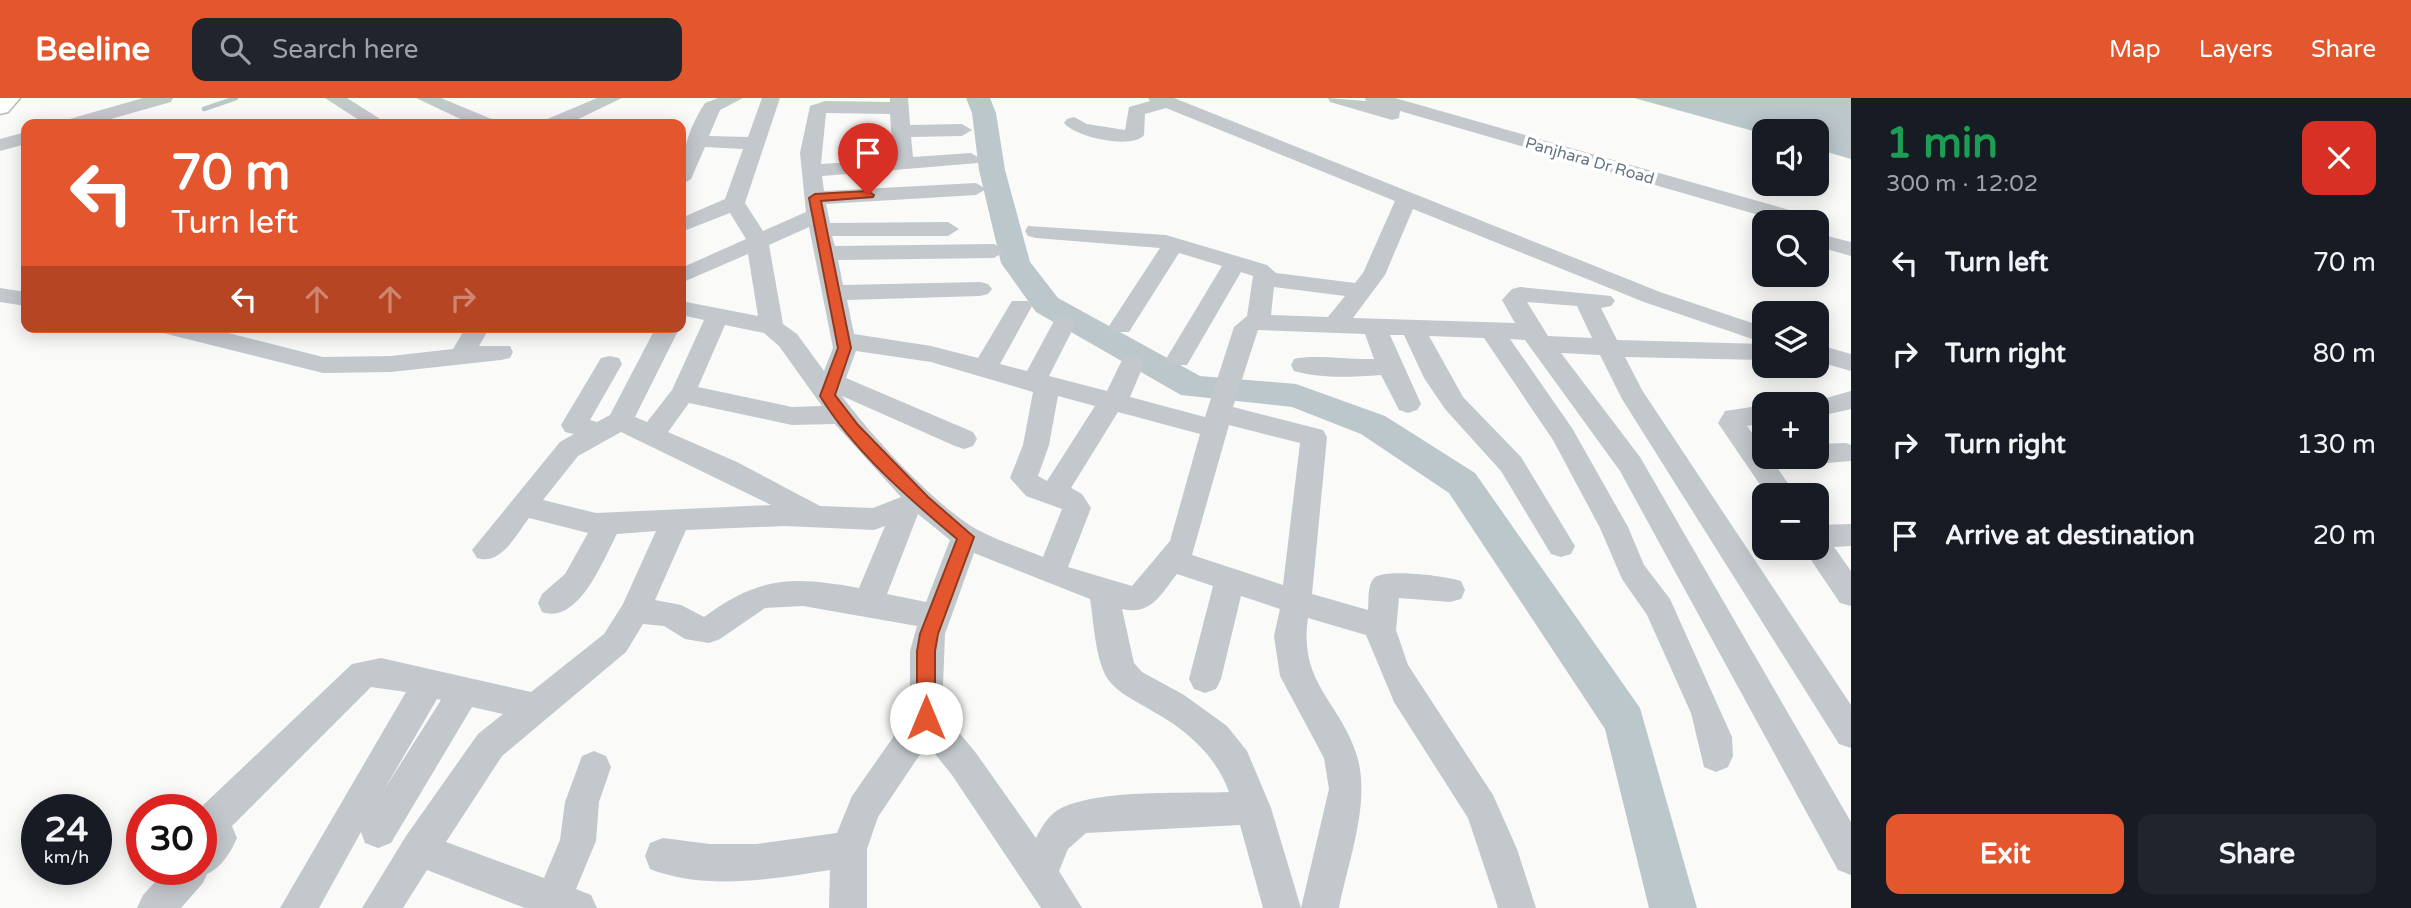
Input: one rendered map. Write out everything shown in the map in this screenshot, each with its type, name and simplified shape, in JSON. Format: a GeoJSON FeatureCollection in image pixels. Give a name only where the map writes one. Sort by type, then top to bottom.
{"type":"FeatureCollection","features":[{"type":"Feature","properties":{"kind":"main road"},"geometry":{"type":"LineString","coordinates":[[0,107],[8,98]]}},
{"type":"Feature","properties":{"kind":"street"},"geometry":{"type":"LineString","coordinates":[[90,119],[164,98]]}},
{"type":"Feature","properties":{"kind":"street"},"geometry":{"type":"LineString","coordinates":[[334,98],[369,119]]}},
{"type":"Feature","properties":{"kind":"street"},"geometry":{"type":"LineString","coordinates":[[425,98],[476,119]]}},
{"type":"Feature","properties":{"kind":"street"},"geometry":{"type":"LineString","coordinates":[[563,119],[613,98]]}},
{"type":"Feature","properties":{"kind":"street"},"geometry":{"type":"LineString","coordinates":[[686,167],[712,107],[734,98]]}},
{"type":"Feature","properties":{"kind":"street"},"geometry":{"type":"LineString","coordinates":[[686,224],[734,203],[771,98]]}},
{"type":"Feature","properties":{"kind":"street","name":"Panjhara Dr Road"},"geometry":{"type":"LineString","coordinates":[[1337,98],[1752,220]]}},
{"type":"Feature","properties":{"kind":"street","name":"Panjhara Dr Road"},"geometry":{"type":"LineString","coordinates":[[1374,98],[1764,210]]}},
{"type":"Feature","properties":{"kind":"street"},"geometry":{"type":"LineString","coordinates":[[1074,123],[1082,129],[1130,137],[1134,135],[1136,111],[1162,100],[1618,283],[1752,331]]}},
{"type":"Feature","properties":{"kind":"street"},"geometry":{"type":"LineString","coordinates":[[562,102],[582,110]]}},
{"type":"Feature","properties":{"kind":"street"},"geometry":{"type":"LineString","coordinates":[[814,126],[900,128],[964,137],[900,128],[827,102],[817,110],[814,126],[810,153],[811,171],[843,342],[834,397]]}},
{"type":"Feature","properties":{"kind":"street"},"geometry":{"type":"LineString","coordinates":[[811,171],[900,128]]}},
{"type":"Feature","properties":{"kind":"street"},"geometry":{"type":"LineString","coordinates":[[0,145],[21,139]]}},
{"type":"Feature","properties":{"kind":"street"},"geometry":{"type":"LineString","coordinates":[[697,141],[755,143]]}},
{"type":"Feature","properties":{"kind":"street"},"geometry":{"type":"LineString","coordinates":[[686,274],[757,239],[817,214],[976,188]]}},
{"type":"Feature","properties":{"kind":"street"},"geometry":{"type":"LineString","coordinates":[[1335,324],[1374,275],[1407,198]]}},
{"type":"Feature","properties":{"kind":"street"},"geometry":{"type":"LineString","coordinates":[[734,203],[757,239],[772,327]]}},
{"type":"Feature","properties":{"kind":"street"},"geometry":{"type":"LineString","coordinates":[[817,214],[887,230],[948,229]]}},
{"type":"Feature","properties":{"kind":"street"},"geometry":{"type":"LineString","coordinates":[[1829,229],[1851,235]]}},
{"type":"Feature","properties":{"kind":"street"},"geometry":{"type":"LineString","coordinates":[[887,230],[887,252]]}},
{"type":"Feature","properties":{"kind":"street"},"geometry":{"type":"LineString","coordinates":[[1036,231],[1150,239],[1263,272],[1258,320]]}},
{"type":"Feature","properties":{"kind":"street"},"geometry":{"type":"LineString","coordinates":[[1829,243],[1851,249]]}},
{"type":"Feature","properties":{"kind":"street"},"geometry":{"type":"LineString","coordinates":[[1121,326],[1174,244]]}},
{"type":"Feature","properties":{"kind":"street"},"geometry":{"type":"LineString","coordinates":[[825,253],[994,251]]}},
{"type":"Feature","properties":{"kind":"street"},"geometry":{"type":"LineString","coordinates":[[1178,359],[1236,262]]}},
{"type":"Feature","properties":{"kind":"street"},"geometry":{"type":"LineString","coordinates":[[1264,279],[1361,291]]}},
{"type":"Feature","properties":{"kind":"street"},"geometry":{"type":"LineString","coordinates":[[1618,283],[1605,300],[1586,301],[1520,294],[1515,296],[1537,338],[1630,464],[1851,857]]}},
{"type":"Feature","properties":{"kind":"street"},"geometry":{"type":"LineString","coordinates":[[833,293],[980,289]]}},
{"type":"Feature","properties":{"kind":"street"},"geometry":{"type":"LineString","coordinates":[[0,295],[21,298]]}},
{"type":"Feature","properties":{"kind":"street"},"geometry":{"type":"LineString","coordinates":[[1586,301],[1631,393],[1851,733]]}},
{"type":"Feature","properties":{"kind":"street"},"geometry":{"type":"LineString","coordinates":[[984,370],[1020,306]]}},
{"type":"Feature","properties":{"kind":"street"},"geometry":{"type":"LineString","coordinates":[[686,309],[772,327],[788,340],[915,504],[966,537],[1126,599],[1139,599],[1184,546],[1230,372],[1246,327],[1258,320],[1491,330],[1607,347],[1752,352]]}},
{"type":"Feature","properties":{"kind":"street"},"geometry":{"type":"LineString","coordinates":[[651,436],[683,393],[718,315]]}},
{"type":"Feature","properties":{"kind":"street"},"geometry":{"type":"LineString","coordinates":[[1052,571],[1077,508],[1071,500],[1034,488],[1024,478],[1036,445],[1040,384],[1063,325]]}},
{"type":"Feature","properties":{"kind":"street"},"geometry":{"type":"LineString","coordinates":[[1374,325],[1389,366],[1408,404]]}},
{"type":"Feature","properties":{"kind":"street"},"geometry":{"type":"LineString","coordinates":[[1412,327],[1437,378],[1454,403],[1511,464],[1560,546]]}},
{"type":"Feature","properties":{"kind":"street"},"geometry":{"type":"LineString","coordinates":[[1491,330],[1563,435],[1614,527],[1632,571],[1659,608],[1707,713],[1715,737],[1716,756]]}},
{"type":"Feature","properties":{"kind":"street"},"geometry":{"type":"LineString","coordinates":[[196,333],[323,365],[391,363],[501,352]]}},
{"type":"Feature","properties":{"kind":"street"},"geometry":{"type":"LineString","coordinates":[[461,356],[474,333]]}},
{"type":"Feature","properties":{"kind":"street"},"geometry":{"type":"LineString","coordinates":[[487,550],[569,449],[610,427],[665,333]]}},
{"type":"Feature","properties":{"kind":"street"},"geometry":{"type":"LineString","coordinates":[[843,342],[901,347],[1113,402],[1219,414],[1314,437],[1290,636],[1296,676],[1340,755],[1346,789],[1320,908]]}},
{"type":"Feature","properties":{"kind":"street"},"geometry":{"type":"LineString","coordinates":[[1829,356],[1851,363]]}},
{"type":"Feature","properties":{"kind":"street"},"geometry":{"type":"LineString","coordinates":[[610,364],[574,425],[610,427],[651,436],[727,469],[815,515]]}},
{"type":"Feature","properties":{"kind":"street"},"geometry":{"type":"LineString","coordinates":[[1053,494],[1113,402],[1132,364]]}},
{"type":"Feature","properties":{"kind":"street"},"geometry":{"type":"LineString","coordinates":[[1303,366],[1345,369],[1389,366]]}},
{"type":"Feature","properties":{"kind":"street"},"geometry":{"type":"LineString","coordinates":[[683,393],[792,416],[834,397],[964,439]]}},
{"type":"Feature","properties":{"kind":"street"},"geometry":{"type":"LineString","coordinates":[[1829,405],[1851,400]]}},
{"type":"Feature","properties":{"kind":"street"},"geometry":{"type":"LineString","coordinates":[[1752,416],[1731,419],[1752,447]]}},
{"type":"Feature","properties":{"kind":"street"},"geometry":{"type":"LineString","coordinates":[[1829,454],[1846,453]]}},
{"type":"Feature","properties":{"kind":"street"},"geometry":{"type":"LineString","coordinates":[[522,506],[607,525],[676,519],[815,515],[874,519],[915,504]]}},
{"type":"Feature","properties":{"kind":"street"},"geometry":{"type":"LineString","coordinates":[[868,603],[915,504]]}},
{"type":"Feature","properties":{"kind":"street"},"geometry":{"type":"LineString","coordinates":[[381,908],[490,745],[615,643],[635,611],[676,519]]}},
{"type":"Feature","properties":{"kind":"street"},"geometry":{"type":"LineString","coordinates":[[553,603],[576,583],[607,525]]}},
{"type":"Feature","properties":{"kind":"street"},"geometry":{"type":"LineString","coordinates":[[1829,536],[1851,535]]}},
{"type":"Feature","properties":{"kind":"street"},"geometry":{"type":"LineString","coordinates":[[848,908],[849,849],[864,808],[926,718],[926,651],[935,617],[966,537]]}},
{"type":"Feature","properties":{"kind":"street"},"geometry":{"type":"LineString","coordinates":[[1172,560],[1296,602],[1379,626]]}},
{"type":"Feature","properties":{"kind":"street"},"geometry":{"type":"LineString","coordinates":[[1827,560],[1851,594]]}},
{"type":"Feature","properties":{"kind":"street"},"geometry":{"type":"LineString","coordinates":[[1205,679],[1230,580]]}},
{"type":"Feature","properties":{"kind":"street"},"geometry":{"type":"LineString","coordinates":[[1379,626],[1383,624],[1384,588],[1387,585],[1450,590]]}},
{"type":"Feature","properties":{"kind":"street"},"geometry":{"type":"LineString","coordinates":[[1103,591],[1119,669],[1131,682],[1172,705],[1224,746],[1235,762],[1282,908]]}},
{"type":"Feature","properties":{"kind":"street"},"geometry":{"type":"LineString","coordinates":[[635,611],[670,614],[702,631],[709,630],[765,595],[831,596],[935,617]]}},
{"type":"Feature","properties":{"kind":"street"},"geometry":{"type":"LineString","coordinates":[[1379,626],[1390,666],[1474,794],[1491,829],[1517,908]]}},
{"type":"Feature","properties":{"kind":"street"},"geometry":{"type":"LineString","coordinates":[[217,831],[363,674],[381,672],[536,707]]}},
{"type":"Feature","properties":{"kind":"street"},"geometry":{"type":"LineString","coordinates":[[299,908],[391,744],[430,682]]}},
{"type":"Feature","properties":{"kind":"street"},"geometry":{"type":"LineString","coordinates":[[378,831],[465,690]]}},
{"type":"Feature","properties":{"kind":"street"},"geometry":{"type":"LineString","coordinates":[[926,718],[964,764],[1063,908]]}},
{"type":"Feature","properties":{"kind":"street"},"geometry":{"type":"LineString","coordinates":[[419,848],[548,902],[578,841],[582,802],[594,767]]}},
{"type":"Feature","properties":{"kind":"street"},"geometry":{"type":"LineString","coordinates":[[1040,874],[1057,834],[1071,820],[1088,815],[1252,808]]}},
{"type":"Feature","properties":{"kind":"street"},"geometry":{"type":"LineString","coordinates":[[663,856],[691,862],[745,863],[849,849]]}},
{"type":"Feature","properties":{"kind":"street"},"geometry":{"type":"LineString","coordinates":[[156,908],[177,885]]}},
{"type":"Feature","properties":{"kind":"shaded area"},"geometry":{"type":"Polygon","coordinates":[[[1634,98],[1851,98],[1851,159],[1829,153],[1829,119],[1752,119],[1752,131],[1634,98]]]}},
{"type":"Feature","properties":{"kind":"waterway"},"geometry":{"type":"LineString","coordinates":[[204,109],[236,98]]}},
{"type":"Feature","properties":{"kind":"waterway"},"geometry":{"type":"LineString","coordinates":[[978,98],[984,113],[992,170],[1016,263],[1047,305],[1193,387],[1296,396],[1373,425],[1462,483],[1625,722],[1673,908]]}},
{"type":"Feature","properties":{"kind":"route"},"geometry":{"type":"LineString","coordinates":[[868,195],[815,198],[845,348],[827,396],[852,429],[922,501],[966,537],[929,634],[926,651],[926,718]]}}]}
